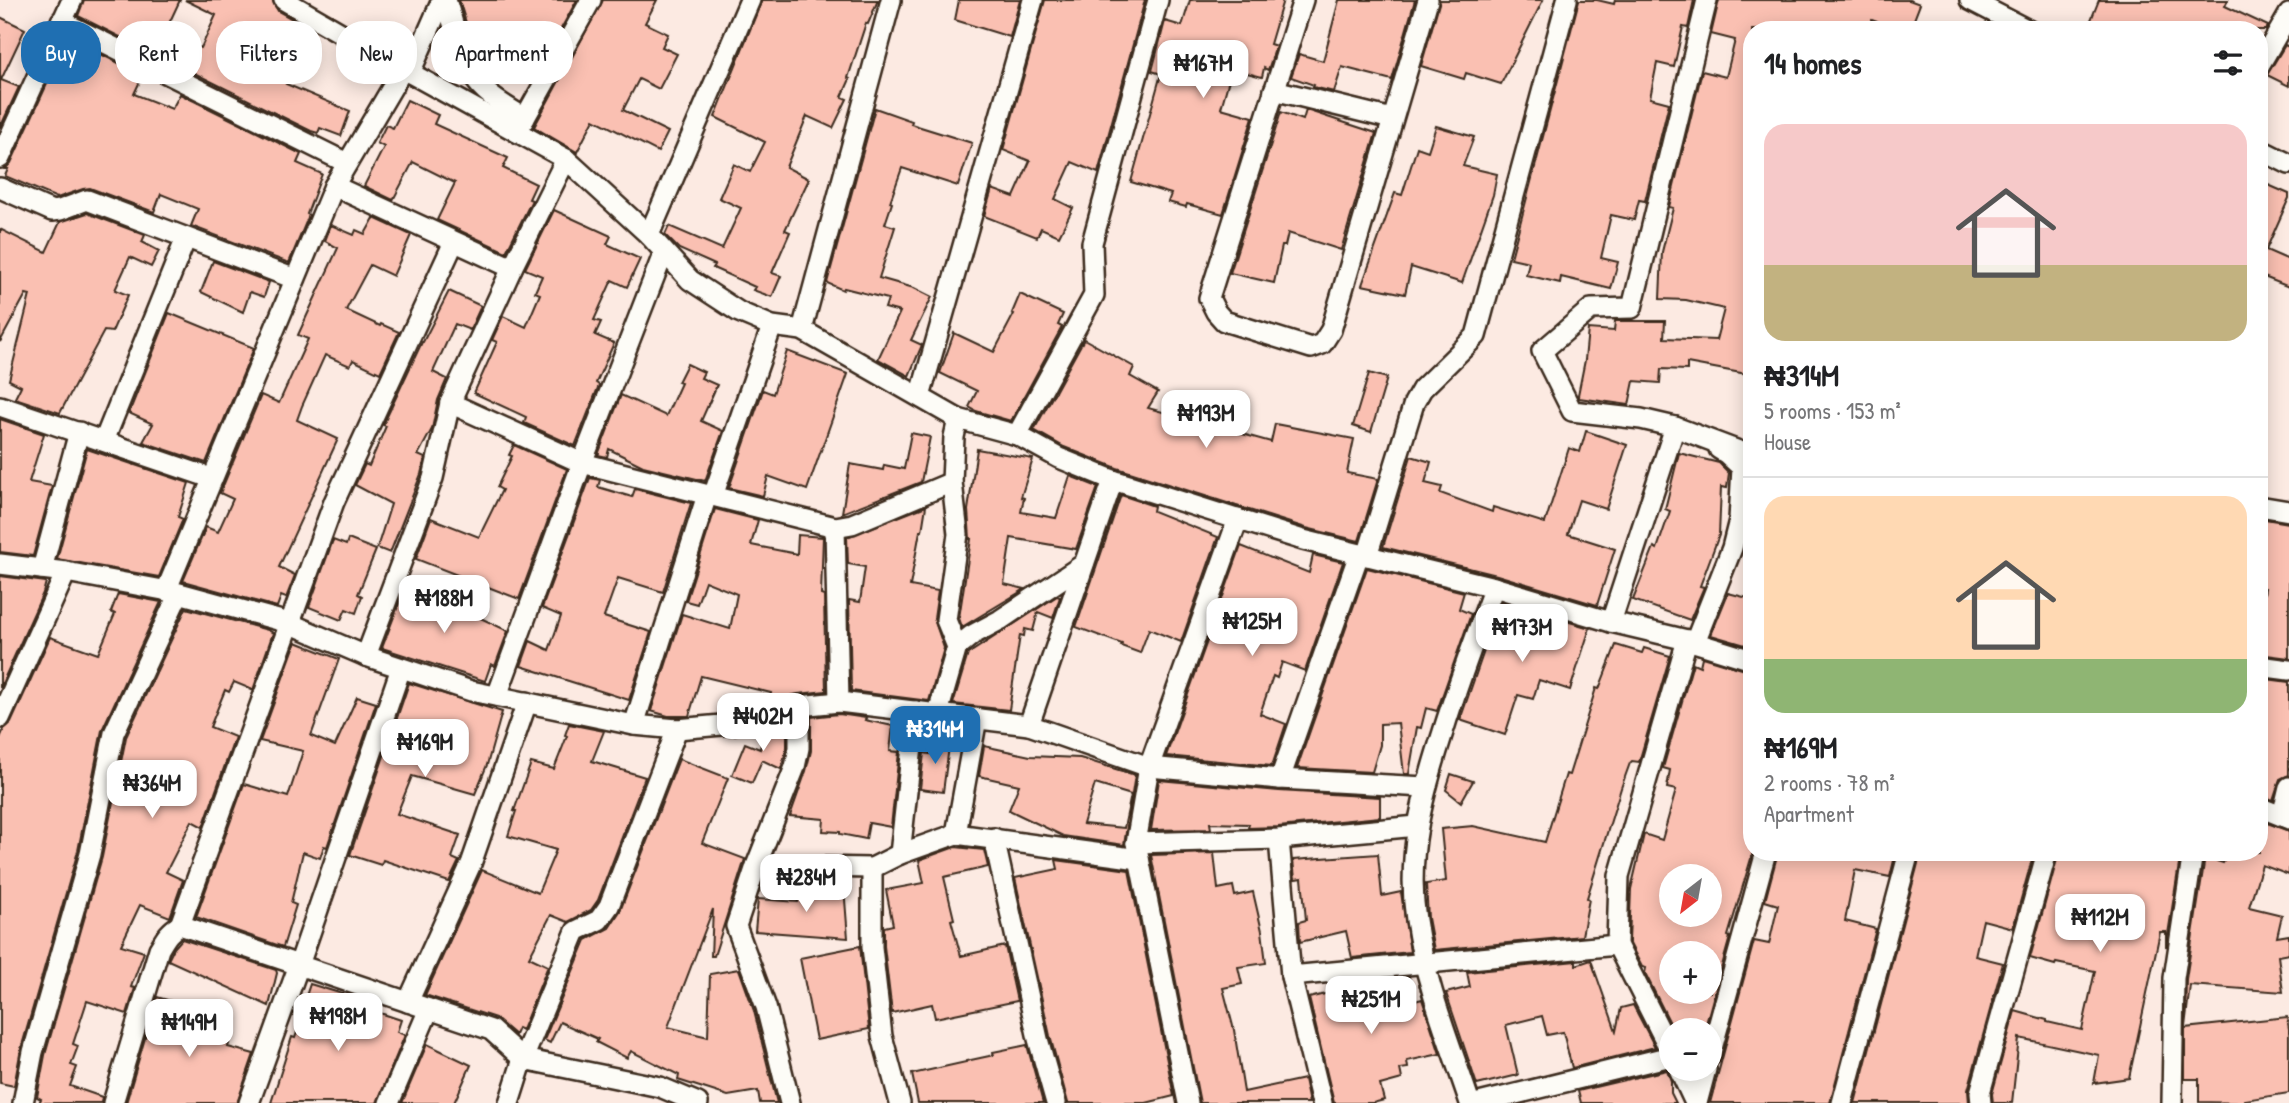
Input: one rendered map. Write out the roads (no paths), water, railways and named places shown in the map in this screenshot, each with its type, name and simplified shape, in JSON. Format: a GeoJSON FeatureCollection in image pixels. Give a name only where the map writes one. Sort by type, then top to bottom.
{"type":"FeatureCollection","features":[{"type":"Feature","properties":{"kind":"street"},"geometry":{"type":"LineString","coordinates":[[61,21],[72,0]]}},
{"type":"Feature","properties":{"kind":"street"},"geometry":{"type":"LineString","coordinates":[[284,0],[336,30]]}},
{"type":"Feature","properties":{"kind":"street"},"geometry":{"type":"LineString","coordinates":[[417,50],[444,0]]}},
{"type":"Feature","properties":{"kind":"street"},"geometry":{"type":"LineString","coordinates":[[444,0],[471,72],[483,89],[521,125],[566,159],[649,235],[690,280],[739,312],[772,326],[802,330],[958,419],[1017,435],[1059,458],[1113,480],[1303,540],[1494,587],[1743,657]]}},
{"type":"Feature","properties":{"kind":"street"},"geometry":{"type":"LineString","coordinates":[[521,125],[591,0]]}},
{"type":"Feature","properties":{"kind":"street"},"geometry":{"type":"LineString","coordinates":[[649,235],[750,0]]}},
{"type":"Feature","properties":{"kind":"street"},"geometry":{"type":"LineString","coordinates":[[802,330],[891,0]]}},
{"type":"Feature","properties":{"kind":"street"},"geometry":{"type":"LineString","coordinates":[[920,397],[1033,0]]}},
{"type":"Feature","properties":{"kind":"street"},"geometry":{"type":"LineString","coordinates":[[1017,435],[1094,295],[1092,243],[1158,0]]}},
{"type":"Feature","properties":{"kind":"street"},"geometry":{"type":"LineString","coordinates":[[1303,0],[1209,298],[1224,321],[1311,348],[1322,344],[1331,330],[1428,0]]}},
{"type":"Feature","properties":{"kind":"street"},"geometry":{"type":"LineString","coordinates":[[1280,779],[1363,554],[1414,403],[1422,389],[1476,336],[1567,0]]}},
{"type":"Feature","properties":{"kind":"street"},"geometry":{"type":"LineString","coordinates":[[1707,0],[1632,308],[1591,309],[1542,351],[1572,411],[1641,419],[1675,427],[1743,453]]}},
{"type":"Feature","properties":{"kind":"street"},"geometry":{"type":"LineString","coordinates":[[1970,0],[2011,21]]}},
{"type":"Feature","properties":{"kind":"street"},"geometry":{"type":"LineString","coordinates":[[2268,50],[2289,14]]}},
{"type":"Feature","properties":{"kind":"street"},"geometry":{"type":"LineString","coordinates":[[101,41],[347,163]]}},
{"type":"Feature","properties":{"kind":"street"},"geometry":{"type":"LineString","coordinates":[[417,76],[521,125]]}},
{"type":"Feature","properties":{"kind":"street"},"geometry":{"type":"LineString","coordinates":[[0,158],[33,84]]}},
{"type":"Feature","properties":{"kind":"street"},"geometry":{"type":"LineString","coordinates":[[23,1103],[33,1052],[90,854],[114,733],[172,592],[211,478],[334,186],[398,84]]}},
{"type":"Feature","properties":{"kind":"street"},"geometry":{"type":"LineString","coordinates":[[1274,90],[1392,119]]}},
{"type":"Feature","properties":{"kind":"street"},"geometry":{"type":"LineString","coordinates":[[2268,154],[2289,164]]}},
{"type":"Feature","properties":{"kind":"street"},"geometry":{"type":"LineString","coordinates":[[366,656],[433,478],[450,403],[566,159]]}},
{"type":"Feature","properties":{"kind":"street"},"geometry":{"type":"LineString","coordinates":[[334,186],[512,268]]}},
{"type":"Feature","properties":{"kind":"street"},"geometry":{"type":"LineString","coordinates":[[0,188],[52,211],[87,200],[295,279]]}},
{"type":"Feature","properties":{"kind":"street"},"geometry":{"type":"LineString","coordinates":[[104,441],[186,237]]}},
{"type":"Feature","properties":{"kind":"street"},"geometry":{"type":"LineString","coordinates":[[113,1103],[159,949],[172,929],[180,925],[334,502],[454,242]]}},
{"type":"Feature","properties":{"kind":"street"},"geometry":{"type":"LineString","coordinates":[[497,696],[582,463],[664,252]]}},
{"type":"Feature","properties":{"kind":"street"},"geometry":{"type":"LineString","coordinates":[[634,725],[710,496],[772,326]]}},
{"type":"Feature","properties":{"kind":"street"},"geometry":{"type":"LineString","coordinates":[[450,403],[582,463],[835,527],[852,524],[953,482]]}},
{"type":"Feature","properties":{"kind":"street"},"geometry":{"type":"LineString","coordinates":[[0,407],[211,478]]}},
{"type":"Feature","properties":{"kind":"street"},"geometry":{"type":"LineString","coordinates":[[939,713],[957,646],[947,620],[958,534],[953,482],[954,436],[958,419]]}},
{"type":"Feature","properties":{"kind":"street"},"geometry":{"type":"LineString","coordinates":[[1611,622],[1675,427]]}},
{"type":"Feature","properties":{"kind":"street"},"geometry":{"type":"LineString","coordinates":[[1659,1030],[1617,945],[1619,876],[1691,641],[1732,548],[1739,520],[1742,468],[1727,454],[1675,427]]}},
{"type":"Feature","properties":{"kind":"street"},"geometry":{"type":"LineString","coordinates":[[41,569],[79,432]]}},
{"type":"Feature","properties":{"kind":"street"},"geometry":{"type":"LineString","coordinates":[[1029,725],[1113,480]]}},
{"type":"Feature","properties":{"kind":"street"},"geometry":{"type":"LineString","coordinates":[[2268,508],[2289,511]]}},
{"type":"Feature","properties":{"kind":"street"},"geometry":{"type":"LineString","coordinates":[[1188,1103],[1137,851],[1149,768],[1238,519]]}},
{"type":"Feature","properties":{"kind":"street"},"geometry":{"type":"LineString","coordinates":[[835,527],[839,702]]}},
{"type":"Feature","properties":{"kind":"street"},"geometry":{"type":"LineString","coordinates":[[0,564],[66,572],[172,592],[289,623],[366,656],[471,691],[634,725],[677,729],[733,724],[799,706],[839,702],[1029,725],[1149,768],[1425,787]]}},
{"type":"Feature","properties":{"kind":"street"},"geometry":{"type":"LineString","coordinates":[[957,646],[1084,565]]}},
{"type":"Feature","properties":{"kind":"street"},"geometry":{"type":"LineString","coordinates":[[0,718],[66,572]]}},
{"type":"Feature","properties":{"kind":"street"},"geometry":{"type":"LineString","coordinates":[[1470,1103],[1424,964],[1413,880],[1417,826],[1425,787],[1454,696],[1494,587]]}},
{"type":"Feature","properties":{"kind":"street"},"geometry":{"type":"LineString","coordinates":[[2268,667],[2289,670]]}},
{"type":"Feature","properties":{"kind":"street"},"geometry":{"type":"LineString","coordinates":[[249,1103],[401,668]]}},
{"type":"Feature","properties":{"kind":"street"},"geometry":{"type":"LineString","coordinates":[[408,1002],[471,864],[527,702]]}},
{"type":"Feature","properties":{"kind":"street"},"geometry":{"type":"LineString","coordinates":[[790,1103],[766,1007],[736,926],[756,866],[795,767],[799,748],[799,706]]}},
{"type":"Feature","properties":{"kind":"street"},"geometry":{"type":"LineString","coordinates":[[900,854],[916,711]]}},
{"type":"Feature","properties":{"kind":"street"},"geometry":{"type":"LineString","coordinates":[[956,834],[976,718]]}},
{"type":"Feature","properties":{"kind":"street"},"geometry":{"type":"LineString","coordinates":[[509,1103],[523,1059],[576,931],[599,920],[609,906],[677,729]]}},
{"type":"Feature","properties":{"kind":"street"},"geometry":{"type":"LineString","coordinates":[[2268,810],[2286,817],[2289,787]]}},
{"type":"Feature","properties":{"kind":"street"},"geometry":{"type":"LineString","coordinates":[[756,866],[872,868],[900,854],[956,834],[1137,851],[1417,826]]}},
{"type":"Feature","properties":{"kind":"street"},"geometry":{"type":"LineString","coordinates":[[994,838],[1038,1039],[1056,1103]]}},
{"type":"Feature","properties":{"kind":"street"},"geometry":{"type":"LineString","coordinates":[[1279,839],[1291,976],[1322,1103]]}},
{"type":"Feature","properties":{"kind":"street"},"geometry":{"type":"LineString","coordinates":[[1720,1018],[1764,861]]}},
{"type":"Feature","properties":{"kind":"street"},"geometry":{"type":"LineString","coordinates":[[1842,1103],[1907,861]]}},
{"type":"Feature","properties":{"kind":"street"},"geometry":{"type":"LineString","coordinates":[[1981,1103],[1980,1093],[2044,861]]}},
{"type":"Feature","properties":{"kind":"street"},"geometry":{"type":"LineString","coordinates":[[2172,1103],[2174,978],[2192,861]]}},
{"type":"Feature","properties":{"kind":"street"},"geometry":{"type":"LineString","coordinates":[[872,868],[872,947],[882,1036],[900,1103]]}},
{"type":"Feature","properties":{"kind":"street"},"geometry":{"type":"LineString","coordinates":[[180,925],[491,1030],[523,1059],[660,1087],[698,1103]]}},
{"type":"Feature","properties":{"kind":"street"},"geometry":{"type":"LineString","coordinates":[[1291,976],[1617,945]]}},
{"type":"Feature","properties":{"kind":"street"},"geometry":{"type":"LineString","coordinates":[[389,1103],[429,1009]]}},
{"type":"Feature","properties":{"kind":"street"},"geometry":{"type":"LineString","coordinates":[[1479,1103],[1659,1057]]}},
{"type":"Feature","properties":{"kind":"street"},"geometry":{"type":"LineString","coordinates":[[1685,1081],[1696,1103]]}},
{"type":"Feature","properties":{"kind":"street"},"geometry":{"type":"LineString","coordinates":[[1696,1103],[1702,1081]]}}]}
